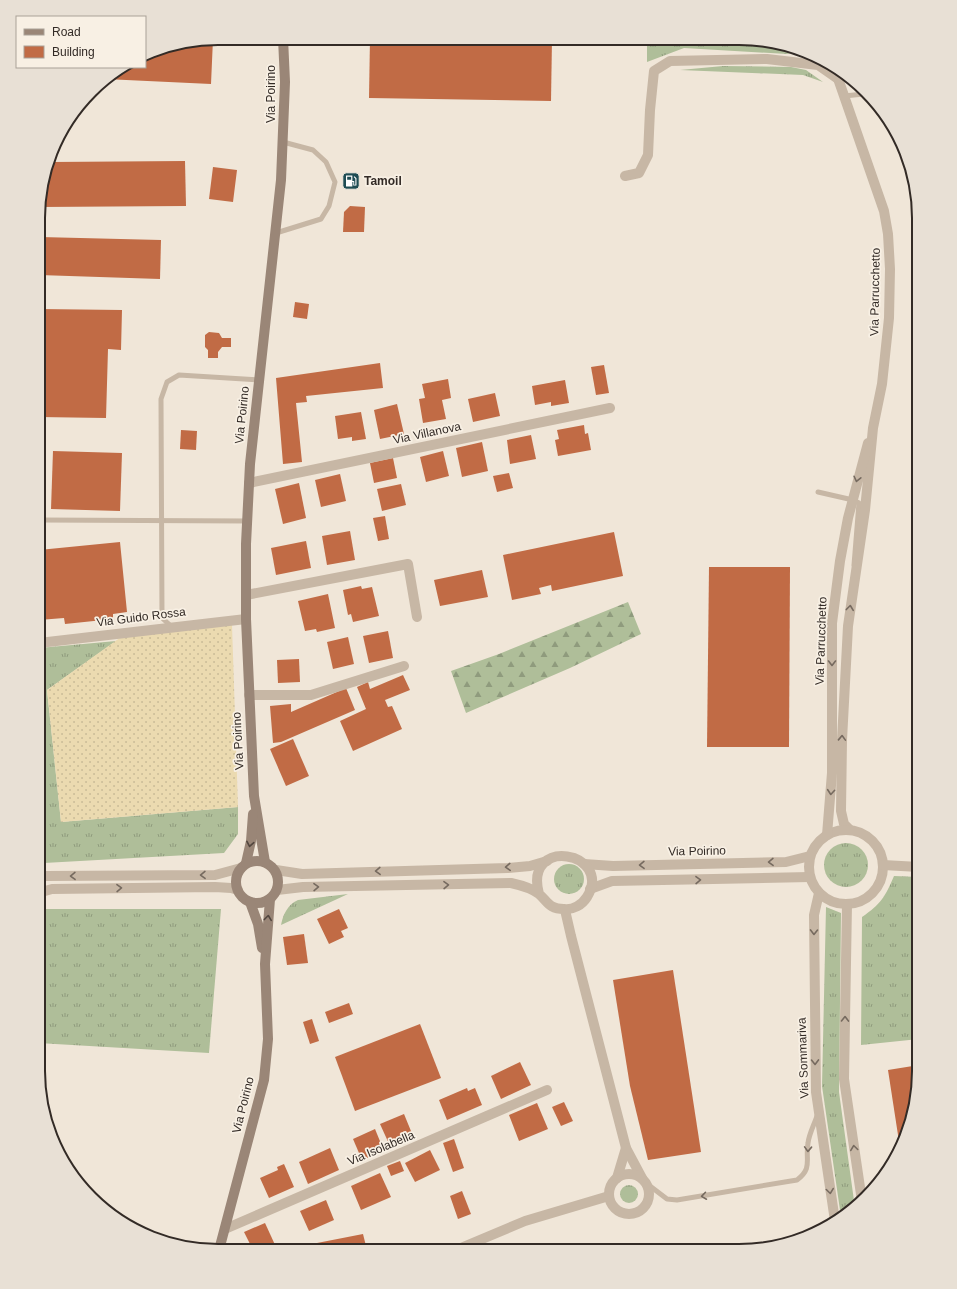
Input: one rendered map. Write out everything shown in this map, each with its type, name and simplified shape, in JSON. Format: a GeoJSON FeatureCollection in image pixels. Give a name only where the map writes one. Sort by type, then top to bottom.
{"type":"FeatureCollection","features":[{"type":"Feature","properties":{"kind":"main road","name":"Via Poirino"},"geometry":{"type":"LineString","coordinates":[[265,862],[254,796],[246,619],[247,520],[259,380],[281,180],[285,82],[283,45]]}},
{"type":"Feature","properties":{"kind":"main road","name":"Via Poirino"},"geometry":{"type":"LineString","coordinates":[[243,865],[250,841],[254,796]]}},
{"type":"Feature","properties":{"kind":"main road"},"geometry":{"type":"LineString","coordinates":[[252,860],[265,862],[276,870],[278,877],[277,890],[270,899],[257,903],[245,900],[238,890],[236,879],[243,865],[252,860]]}},
{"type":"Feature","properties":{"kind":"main road","name":"Via Poirino"},"geometry":{"type":"LineString","coordinates":[[220,1244],[264,1080],[268,1039],[265,964],[270,899]]}},
{"type":"Feature","properties":{"kind":"main road","name":"Via Poirino"},"geometry":{"type":"LineString","coordinates":[[250,902],[258,924],[265,964]]}},
{"type":"Feature","properties":{"kind":"street"},"geometry":{"type":"LineString","coordinates":[[625,176],[639,173],[648,155],[650,110],[654,71],[670,61],[768,59],[818,65],[838,79]]}},
{"type":"Feature","properties":{"kind":"street","name":"Via Parrucchetto"},"geometry":{"type":"LineString","coordinates":[[837,75],[884,211],[888,234],[890,269],[889,318],[882,384],[873,428],[865,510],[848,626],[842,740],[842,820],[850,830]]}},
{"type":"Feature","properties":{"kind":"street","name":"Via Villanova"},"geometry":{"type":"LineString","coordinates":[[249,483],[610,408]]}},
{"type":"Feature","properties":{"kind":"street","name":"Via Parrucchetto"},"geometry":{"type":"LineString","coordinates":[[827,835],[832,773],[832,623],[840,560],[862,458],[873,428]]}},
{"type":"Feature","properties":{"kind":"street"},"geometry":{"type":"LineString","coordinates":[[246,595],[408,564],[417,617]]}},
{"type":"Feature","properties":{"kind":"street","name":"Via Guido Rossa"},"geometry":{"type":"LineString","coordinates":[[45,642],[171,626],[246,619]]}},
{"type":"Feature","properties":{"kind":"street"},"geometry":{"type":"LineString","coordinates":[[249,695],[311,695],[404,666]]}},
{"type":"Feature","properties":{"kind":"street"},"geometry":{"type":"LineString","coordinates":[[839,830],[850,830],[864,835],[876,845],[881,854],[883,865],[882,876],[878,886],[871,894],[863,900],[847,904],[827,899],[819,893],[810,877],[808,866],[814,847],[827,835],[839,830]]}},
{"type":"Feature","properties":{"kind":"street"},"geometry":{"type":"LineString","coordinates":[[276,870],[302,874],[508,868],[530,866],[547,861],[554,857],[570,856],[584,864],[590,876],[590,889],[585,900],[579,905],[565,910],[550,906],[539,894],[522,885],[511,883],[303,887],[277,890]]}},
{"type":"Feature","properties":{"kind":"street","name":"Via Poirino"},"geometry":{"type":"LineString","coordinates":[[584,864],[613,866],[786,862],[810,856]]}},
{"type":"Feature","properties":{"kind":"street"},"geometry":{"type":"LineString","coordinates":[[539,894],[537,876],[547,861]]}},
{"type":"Feature","properties":{"kind":"street"},"geometry":{"type":"LineString","coordinates":[[45,876],[215,875],[243,865]]}},
{"type":"Feature","properties":{"kind":"street"},"geometry":{"type":"LineString","coordinates":[[883,865],[912,867]]}},
{"type":"Feature","properties":{"kind":"street"},"geometry":{"type":"LineString","coordinates":[[590,889],[612,881],[783,879],[810,877]]}},
{"type":"Feature","properties":{"kind":"street"},"geometry":{"type":"LineString","coordinates":[[45,892],[52,890],[215,887],[232,888],[238,890]]}},
{"type":"Feature","properties":{"kind":"street","name":"Via Sommariva"},"geometry":{"type":"LineString","coordinates":[[819,893],[814,914],[816,1092],[834,1216]]}},
{"type":"Feature","properties":{"kind":"street"},"geometry":{"type":"LineString","coordinates":[[847,904],[844,1080],[861,1193]]}},
{"type":"Feature","properties":{"kind":"street"},"geometry":{"type":"LineString","coordinates":[[565,910],[570,936],[626,1148],[644,1181],[649,1196],[648,1202],[639,1212],[633,1214],[620,1212],[614,1208],[609,1196],[613,1183],[618,1178],[630,1174],[644,1181]]}},
{"type":"Feature","properties":{"kind":"street","name":"Via Isolabella"},"geometry":{"type":"LineString","coordinates":[[224,1229],[547,1090]]}},
{"type":"Feature","properties":{"kind":"street"},"geometry":{"type":"LineString","coordinates":[[618,1178],[626,1148]]}},
{"type":"Feature","properties":{"kind":"street"},"geometry":{"type":"LineString","coordinates":[[470,1244],[525,1221],[609,1196]]}},
{"type":"Feature","properties":{"kind":"lane"},"geometry":{"type":"LineString","coordinates":[[844,96],[859,94]]}},
{"type":"Feature","properties":{"kind":"lane"},"geometry":{"type":"LineString","coordinates":[[276,233],[321,219],[329,206],[335,182],[326,162],[313,150],[283,142]]}},
{"type":"Feature","properties":{"kind":"lane"},"geometry":{"type":"LineString","coordinates":[[171,626],[162,618],[163,521],[161,399],[167,382],[179,375],[259,380]]}},
{"type":"Feature","properties":{"kind":"lane"},"geometry":{"type":"LineString","coordinates":[[818,492],[853,500],[859,503],[853,559],[855,572]]}},
{"type":"Feature","properties":{"kind":"lane"},"geometry":{"type":"LineString","coordinates":[[45,520],[247,520]]}},
{"type":"Feature","properties":{"kind":"lane"},"geometry":{"type":"LineString","coordinates":[[644,1181],[667,1199],[677,1200],[797,1180],[804,1175],[808,1165],[808,1143],[819,1112]]}},
{"type":"Feature","properties":{"kind":"green space"},"geometry":{"type":"Polygon","coordinates":[[[647,45],[750,45],[772,48],[790,53],[684,48],[647,62],[647,45]]]}},
{"type":"Feature","properties":{"kind":"green space"},"geometry":{"type":"Polygon","coordinates":[[[723,66],[791,67],[806,70],[823,82],[803,75],[680,70],[723,66]]]}},
{"type":"Feature","properties":{"kind":"green space"},"geometry":{"type":"Polygon","coordinates":[[[628,602],[641,634],[570,668],[466,713],[451,671],[499,654],[628,602]]]}},
{"type":"Feature","properties":{"kind":"green space"},"geometry":{"type":"Polygon","coordinates":[[[116,641],[47,690],[61,822],[238,807],[238,834],[224,853],[45,863],[45,647],[116,641]]]}},
{"type":"Feature","properties":{"kind":"green space"},"geometry":{"type":"Polygon","coordinates":[[[842,843],[850,843],[855,844],[862,849],[867,856],[867,874],[862,881],[855,886],[842,887],[834,884],[827,877],[824,869],[824,861],[827,853],[834,846],[842,843]]]}},
{"type":"Feature","properties":{"kind":"green space"},"geometry":{"type":"Polygon","coordinates":[[[569,864],[579,869],[584,879],[579,889],[569,894],[559,889],[554,879],[559,869],[569,864]]]}},
{"type":"Feature","properties":{"kind":"green space"},"geometry":{"type":"Polygon","coordinates":[[[894,876],[912,877],[912,1040],[861,1045],[862,917],[882,900],[894,876]]]}},
{"type":"Feature","properties":{"kind":"green space"},"geometry":{"type":"Polygon","coordinates":[[[348,894],[281,925],[286,911],[294,902],[298,900],[348,894]]]}},
{"type":"Feature","properties":{"kind":"green space"},"geometry":{"type":"Polygon","coordinates":[[[826,907],[841,913],[839,1092],[854,1200],[840,1211],[822,1086],[826,907]]]}},
{"type":"Feature","properties":{"kind":"green space"},"geometry":{"type":"Polygon","coordinates":[[[45,909],[221,909],[209,1053],[45,1043],[45,909]]]}},
{"type":"Feature","properties":{"kind":"green space"},"geometry":{"type":"Polygon","coordinates":[[[629,1185],[633,1186],[637,1190],[637,1198],[633,1202],[629,1203],[625,1202],[621,1198],[620,1194],[621,1190],[625,1186],[629,1185]]]}},
{"type":"Feature","properties":{"kind":"sand"},"geometry":{"type":"Polygon","coordinates":[[[232,625],[238,807],[61,822],[47,690],[128,632],[232,625]]]}},
{"type":"Feature","properties":{"kind":"building"},"geometry":{"type":"Polygon","coordinates":[[[213,45],[211,84],[115,79],[132,68],[146,68],[146,61],[163,54],[196,46],[213,45]]]}},
{"type":"Feature","properties":{"kind":"building"},"geometry":{"type":"Polygon","coordinates":[[[370,45],[552,45],[551,101],[369,98],[370,45]]]}},
{"type":"Feature","properties":{"kind":"building"},"geometry":{"type":"Polygon","coordinates":[[[185,161],[186,206],[45,207],[48,185],[54,162],[185,161]]]}},
{"type":"Feature","properties":{"kind":"building"},"geometry":{"type":"Polygon","coordinates":[[[213,167],[237,170],[233,202],[209,199],[213,167]]]}},
{"type":"Feature","properties":{"kind":"building"},"geometry":{"type":"Polygon","coordinates":[[[350,206],[365,207],[364,232],[343,232],[344,212],[350,206]]]}},
{"type":"Feature","properties":{"kind":"building"},"geometry":{"type":"Polygon","coordinates":[[[45,237],[161,240],[160,279],[45,275],[45,237]]]}},
{"type":"Feature","properties":{"kind":"building"},"geometry":{"type":"Polygon","coordinates":[[[295,302],[309,304],[307,319],[293,317],[295,302]]]}},
{"type":"Feature","properties":{"kind":"building"},"geometry":{"type":"Polygon","coordinates":[[[45,309],[122,310],[121,350],[108,349],[106,418],[45,417],[45,309]]]}},
{"type":"Feature","properties":{"kind":"building"},"geometry":{"type":"Polygon","coordinates":[[[209,332],[219,333],[222,338],[231,338],[231,347],[222,347],[218,352],[218,358],[208,358],[208,350],[205,347],[205,335],[209,332]]]}},
{"type":"Feature","properties":{"kind":"building"},"geometry":{"type":"Polygon","coordinates":[[[380,363],[383,388],[306,396],[307,402],[296,403],[302,462],[283,464],[276,378],[380,363]]]}},
{"type":"Feature","properties":{"kind":"building"},"geometry":{"type":"Polygon","coordinates":[[[604,365],[609,393],[596,395],[591,367],[604,365]]]}},
{"type":"Feature","properties":{"kind":"building"},"geometry":{"type":"Polygon","coordinates":[[[448,379],[451,398],[442,400],[446,419],[423,423],[419,399],[425,398],[422,384],[448,379]]]}},
{"type":"Feature","properties":{"kind":"building"},"geometry":{"type":"Polygon","coordinates":[[[565,380],[569,403],[551,406],[551,402],[535,405],[532,386],[565,380]]]}},
{"type":"Feature","properties":{"kind":"building"},"geometry":{"type":"Polygon","coordinates":[[[495,393],[500,416],[473,422],[468,399],[495,393]]]}},
{"type":"Feature","properties":{"kind":"building"},"geometry":{"type":"Polygon","coordinates":[[[397,404],[404,434],[380,439],[374,410],[397,404]]]}},
{"type":"Feature","properties":{"kind":"building"},"geometry":{"type":"Polygon","coordinates":[[[361,412],[366,439],[352,441],[352,437],[338,439],[335,416],[361,412]]]}},
{"type":"Feature","properties":{"kind":"building"},"geometry":{"type":"Polygon","coordinates":[[[584,425],[585,434],[588,433],[591,450],[558,456],[555,440],[559,439],[557,430],[584,425]]]}},
{"type":"Feature","properties":{"kind":"building"},"geometry":{"type":"Polygon","coordinates":[[[181,430],[197,431],[196,450],[180,449],[181,430]]]}},
{"type":"Feature","properties":{"kind":"building"},"geometry":{"type":"Polygon","coordinates":[[[531,435],[536,459],[510,464],[507,440],[531,435]]]}},
{"type":"Feature","properties":{"kind":"building"},"geometry":{"type":"Polygon","coordinates":[[[482,442],[488,471],[462,477],[456,448],[482,442]]]}},
{"type":"Feature","properties":{"kind":"building"},"geometry":{"type":"Polygon","coordinates":[[[53,451],[122,453],[120,511],[51,509],[53,451]]]}},
{"type":"Feature","properties":{"kind":"building"},"geometry":{"type":"Polygon","coordinates":[[[443,451],[449,476],[426,482],[420,457],[443,451]]]}},
{"type":"Feature","properties":{"kind":"building"},"geometry":{"type":"Polygon","coordinates":[[[393,458],[397,478],[374,483],[370,463],[393,458]]]}},
{"type":"Feature","properties":{"kind":"building"},"geometry":{"type":"Polygon","coordinates":[[[509,473],[513,488],[497,492],[493,476],[509,473]]]}},
{"type":"Feature","properties":{"kind":"building"},"geometry":{"type":"Polygon","coordinates":[[[340,474],[346,501],[321,507],[315,480],[340,474]]]}},
{"type":"Feature","properties":{"kind":"building"},"geometry":{"type":"Polygon","coordinates":[[[299,483],[306,518],[283,524],[275,489],[299,483]]]}},
{"type":"Feature","properties":{"kind":"building"},"geometry":{"type":"Polygon","coordinates":[[[401,484],[406,505],[382,511],[377,489],[401,484]]]}},
{"type":"Feature","properties":{"kind":"building"},"geometry":{"type":"Polygon","coordinates":[[[385,516],[389,539],[378,541],[373,518],[385,516]]]}},
{"type":"Feature","properties":{"kind":"building"},"geometry":{"type":"Polygon","coordinates":[[[350,531],[355,560],[327,565],[322,536],[350,531]]]}},
{"type":"Feature","properties":{"kind":"building"},"geometry":{"type":"Polygon","coordinates":[[[614,532],[623,576],[552,591],[551,585],[539,588],[541,594],[512,600],[503,555],[614,532]]]}},
{"type":"Feature","properties":{"kind":"building"},"geometry":{"type":"Polygon","coordinates":[[[306,541],[311,568],[276,575],[271,548],[306,541]]]}},
{"type":"Feature","properties":{"kind":"building"},"geometry":{"type":"Polygon","coordinates":[[[120,542],[127,612],[113,614],[113,619],[65,624],[64,618],[45,620],[45,549],[120,542]]]}},
{"type":"Feature","properties":{"kind":"building"},"geometry":{"type":"Polygon","coordinates":[[[709,567],[790,567],[789,747],[707,747],[709,567]]]}},
{"type":"Feature","properties":{"kind":"building"},"geometry":{"type":"Polygon","coordinates":[[[482,570],[488,597],[440,606],[434,580],[482,570]]]}},
{"type":"Feature","properties":{"kind":"building"},"geometry":{"type":"Polygon","coordinates":[[[361,586],[362,589],[372,587],[379,616],[353,622],[351,614],[348,615],[343,590],[361,586]]]}},
{"type":"Feature","properties":{"kind":"building"},"geometry":{"type":"Polygon","coordinates":[[[328,594],[335,628],[317,632],[316,629],[305,631],[298,601],[328,594]]]}},
{"type":"Feature","properties":{"kind":"building"},"geometry":{"type":"Polygon","coordinates":[[[388,631],[393,658],[369,663],[363,636],[388,631]]]}},
{"type":"Feature","properties":{"kind":"building"},"geometry":{"type":"Polygon","coordinates":[[[348,637],[354,664],[333,669],[327,642],[348,637]]]}},
{"type":"Feature","properties":{"kind":"building"},"geometry":{"type":"Polygon","coordinates":[[[299,659],[300,682],[278,683],[277,660],[299,659]]]}},
{"type":"Feature","properties":{"kind":"building"},"geometry":{"type":"Polygon","coordinates":[[[403,675],[410,690],[385,700],[388,707],[392,706],[402,729],[353,751],[340,721],[366,709],[357,687],[368,682],[370,689],[403,675]]]}},
{"type":"Feature","properties":{"kind":"building"},"geometry":{"type":"Polygon","coordinates":[[[346,688],[355,710],[281,742],[273,743],[270,706],[291,704],[291,712],[346,688]]]}},
{"type":"Feature","properties":{"kind":"building"},"geometry":{"type":"Polygon","coordinates":[[[293,739],[309,776],[286,786],[270,749],[293,739]]]}},
{"type":"Feature","properties":{"kind":"building"},"geometry":{"type":"Polygon","coordinates":[[[339,909],[348,928],[341,931],[344,937],[329,944],[317,919],[339,909]]]}},
{"type":"Feature","properties":{"kind":"building"},"geometry":{"type":"Polygon","coordinates":[[[304,934],[308,963],[287,965],[283,937],[304,934]]]}},
{"type":"Feature","properties":{"kind":"building"},"geometry":{"type":"Polygon","coordinates":[[[673,970],[701,1152],[648,1160],[630,1086],[613,980],[673,970]]]}},
{"type":"Feature","properties":{"kind":"building"},"geometry":{"type":"Polygon","coordinates":[[[349,1003],[353,1014],[329,1023],[325,1012],[349,1003]]]}},
{"type":"Feature","properties":{"kind":"building"},"geometry":{"type":"Polygon","coordinates":[[[312,1019],[319,1041],[310,1044],[303,1022],[312,1019]]]}},
{"type":"Feature","properties":{"kind":"building"},"geometry":{"type":"Polygon","coordinates":[[[420,1024],[441,1078],[355,1111],[335,1057],[420,1024]]]}},
{"type":"Feature","properties":{"kind":"building"},"geometry":{"type":"Polygon","coordinates":[[[520,1062],[531,1085],[501,1099],[491,1076],[520,1062]]]}},
{"type":"Feature","properties":{"kind":"building"},"geometry":{"type":"Polygon","coordinates":[[[912,1066],[912,1082],[909,1104],[898,1138],[888,1070],[912,1066]]]}},
{"type":"Feature","properties":{"kind":"building"},"geometry":{"type":"Polygon","coordinates":[[[467,1088],[468,1091],[475,1088],[482,1105],[447,1120],[439,1100],[467,1088]]]}},
{"type":"Feature","properties":{"kind":"building"},"geometry":{"type":"Polygon","coordinates":[[[564,1102],[573,1121],[561,1126],[552,1107],[564,1102]]]}},
{"type":"Feature","properties":{"kind":"building"},"geometry":{"type":"Polygon","coordinates":[[[537,1103],[548,1129],[519,1141],[509,1115],[537,1103]]]}},
{"type":"Feature","properties":{"kind":"building"},"geometry":{"type":"Polygon","coordinates":[[[404,1114],[413,1136],[390,1146],[380,1124],[404,1114]]]}},
{"type":"Feature","properties":{"kind":"building"},"geometry":{"type":"Polygon","coordinates":[[[375,1129],[384,1151],[362,1160],[353,1139],[375,1129]]]}},
{"type":"Feature","properties":{"kind":"building"},"geometry":{"type":"Polygon","coordinates":[[[454,1139],[464,1168],[453,1172],[443,1143],[454,1139]]]}},
{"type":"Feature","properties":{"kind":"building"},"geometry":{"type":"Polygon","coordinates":[[[330,1148],[339,1170],[308,1184],[299,1162],[330,1148]]]}},
{"type":"Feature","properties":{"kind":"building"},"geometry":{"type":"Polygon","coordinates":[[[430,1150],[440,1170],[415,1182],[405,1163],[430,1150]]]}},
{"type":"Feature","properties":{"kind":"building"},"geometry":{"type":"Polygon","coordinates":[[[400,1161],[404,1171],[391,1176],[387,1166],[400,1161]]]}},
{"type":"Feature","properties":{"kind":"building"},"geometry":{"type":"Polygon","coordinates":[[[284,1164],[294,1187],[269,1198],[260,1178],[278,1170],[277,1167],[284,1164]]]}},
{"type":"Feature","properties":{"kind":"building"},"geometry":{"type":"Polygon","coordinates":[[[380,1173],[391,1197],[361,1210],[351,1186],[380,1173]]]}},
{"type":"Feature","properties":{"kind":"building"},"geometry":{"type":"Polygon","coordinates":[[[462,1191],[471,1214],[458,1219],[450,1196],[462,1191]]]}},
{"type":"Feature","properties":{"kind":"building"},"geometry":{"type":"Polygon","coordinates":[[[326,1200],[334,1220],[309,1231],[300,1211],[326,1200]]]}},
{"type":"Feature","properties":{"kind":"building"},"geometry":{"type":"Polygon","coordinates":[[[265,1223],[275,1244],[250,1244],[244,1232],[265,1223]]]}},
{"type":"Feature","properties":{"kind":"building"},"geometry":{"type":"Polygon","coordinates":[[[363,1234],[366,1244],[317,1244],[363,1234]]]}},
{"type":"Feature","properties":{"kind":"place","name":"Tamoil"},"geometry":{"type":"Point","coordinates":[351,181]}}]}
